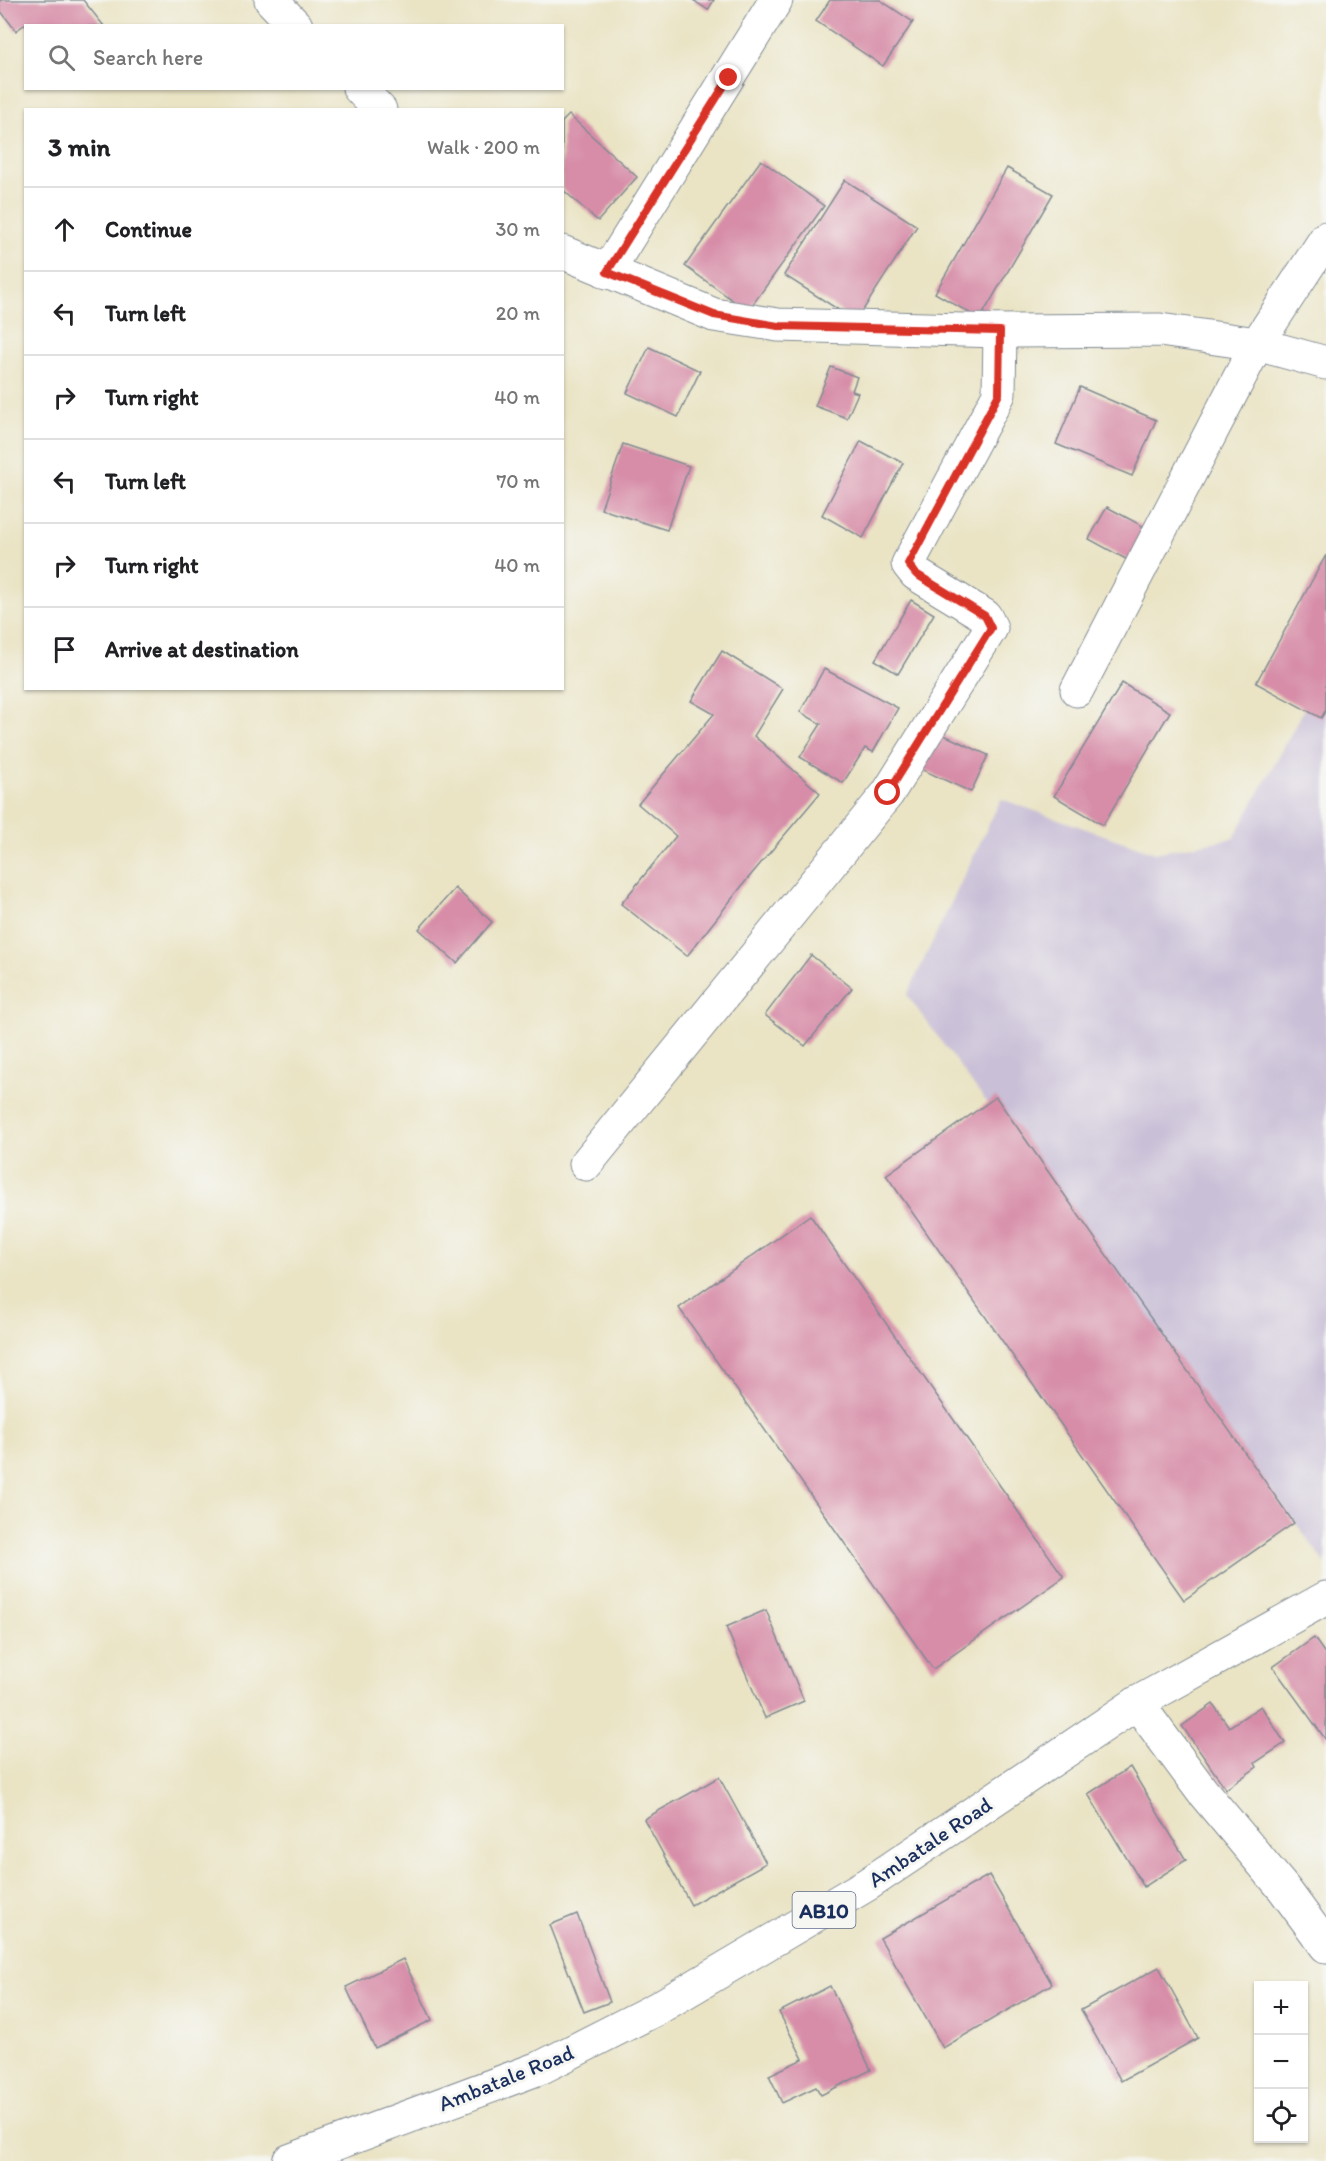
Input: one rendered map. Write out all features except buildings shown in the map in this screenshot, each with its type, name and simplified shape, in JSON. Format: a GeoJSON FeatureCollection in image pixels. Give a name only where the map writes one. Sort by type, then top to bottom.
{"type":"FeatureCollection","features":[{"type":"Feature","properties":{"kind":"street"},"geometry":{"type":"LineString","coordinates":[[271,0],[295,24]]}},
{"type":"Feature","properties":{"kind":"street"},"geometry":{"type":"LineString","coordinates":[[607,272],[776,0]]}},
{"type":"Feature","properties":{"kind":"street"},"geometry":{"type":"LineString","coordinates":[[361,90],[378,108]]}},
{"type":"Feature","properties":{"kind":"street"},"geometry":{"type":"LineString","coordinates":[[1077,690],[1257,344],[1326,238]]}},
{"type":"Feature","properties":{"kind":"street"},"geometry":{"type":"LineString","coordinates":[[564,253],[714,315],[778,326],[1000,331],[1160,330],[1257,344],[1326,363]]}},
{"type":"Feature","properties":{"kind":"street"},"geometry":{"type":"LineString","coordinates":[[586,1164],[888,793],[991,628],[985,616],[916,574],[908,564],[999,394],[1000,331]]}},
{"type":"Feature","properties":{"kind":"street","name":"Ambatale Road"},"geometry":{"type":"LineString","coordinates":[[289,2161],[542,2067],[658,2008],[868,1884],[1137,1703],[1326,1598]]}},
{"type":"Feature","properties":{"kind":"street"},"geometry":{"type":"LineString","coordinates":[[1137,1703],[1203,1791],[1284,1889],[1326,1946]]}},
{"type":"Feature","properties":{"kind":"shaded area"},"geometry":{"type":"Polygon","coordinates":[[[1326,670],[1326,1564],[907,995],[1001,799],[1155,853],[1234,838],[1326,670]]]}},
{"type":"Feature","properties":{"kind":"route"},"geometry":{"type":"LineString","coordinates":[[729,78],[607,272],[714,315],[778,326],[1000,331],[999,394],[908,564],[916,574],[985,616],[991,628],[888,793]]}}]}
